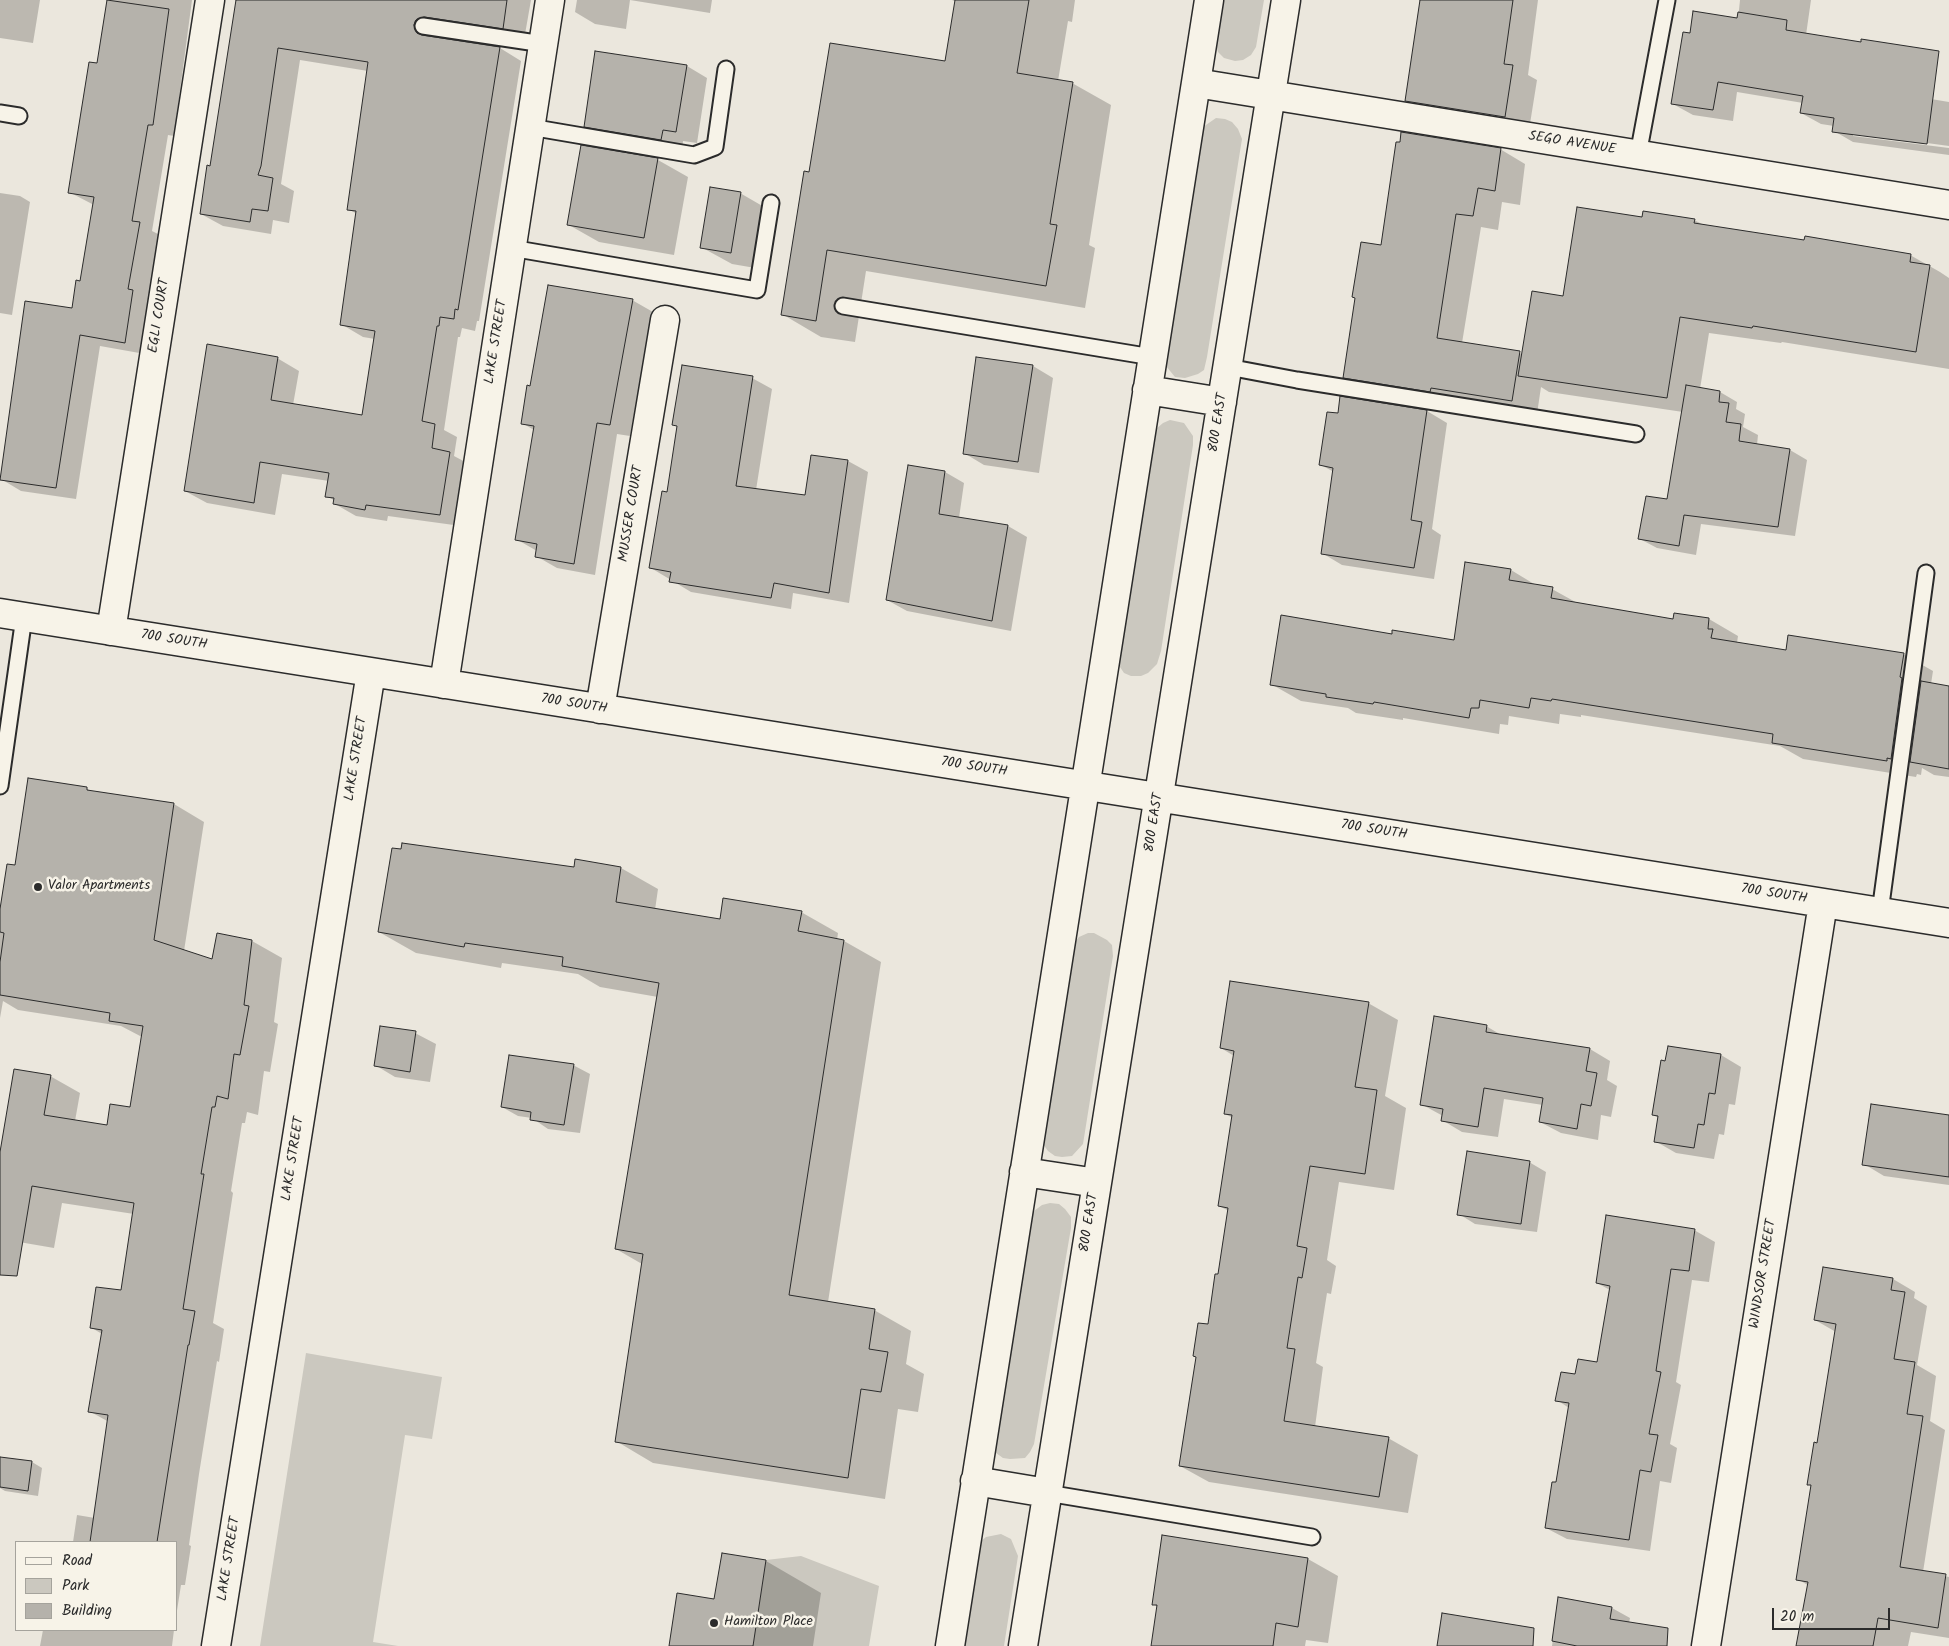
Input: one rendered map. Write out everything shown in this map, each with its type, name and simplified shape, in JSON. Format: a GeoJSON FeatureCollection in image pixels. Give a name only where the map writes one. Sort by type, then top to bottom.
{"type":"FeatureCollection","features":[{"type":"Feature","properties":{"kind":"street","name":"EGLI COURT"},"geometry":{"type":"LineString","coordinates":[[111,631],[210,0]]}},
{"type":"Feature","properties":{"kind":"street","name":"LAKE STREET"},"geometry":{"type":"LineString","coordinates":[[444,684],[550,0]]}},
{"type":"Feature","properties":{"kind":"street"},"geometry":{"type":"LineString","coordinates":[[950,1646],[1209,0]]}},
{"type":"Feature","properties":{"kind":"street","name":"800 EAST"},"geometry":{"type":"LineString","coordinates":[[1023,1646],[1286,0]]}},
{"type":"Feature","properties":{"kind":"street","name":"SEGO AVENUE"},"geometry":{"type":"LineString","coordinates":[[1196,83],[1949,205]]}},
{"type":"Feature","properties":{"kind":"street","name":"MUSSER COURT"},"geometry":{"type":"LineString","coordinates":[[600,709],[665,320]]}},
{"type":"Feature","properties":{"kind":"street"},"geometry":{"type":"LineString","coordinates":[[1147,390],[1222,402]]}},
{"type":"Feature","properties":{"kind":"street","name":"700 SOUTH"},"geometry":{"type":"LineString","coordinates":[[12,615],[1949,923]]}},
{"type":"Feature","properties":{"kind":"street","name":"LAKE STREET"},"geometry":{"type":"LineString","coordinates":[[216,1646],[371,672]]}},
{"type":"Feature","properties":{"kind":"street","name":"WINDSOR STREET"},"geometry":{"type":"LineString","coordinates":[[1706,1646],[1823,903]]}},
{"type":"Feature","properties":{"kind":"street"},"geometry":{"type":"LineString","coordinates":[[1024,1172],[1097,1183]]}},
{"type":"Feature","properties":{"kind":"street"},"geometry":{"type":"LineString","coordinates":[[975,1481],[1047,1493]]}},
{"type":"Feature","properties":{"kind":"lane"},"geometry":{"type":"LineString","coordinates":[[1638,155],[1666,0]]}},
{"type":"Feature","properties":{"kind":"lane"},"geometry":{"type":"LineString","coordinates":[[423,26],[543,44]]}},
{"type":"Feature","properties":{"kind":"lane"},"geometry":{"type":"LineString","coordinates":[[530,127],[694,154],[715,146],[726,69]]}},
{"type":"Feature","properties":{"kind":"lane"},"geometry":{"type":"LineString","coordinates":[[0,113],[19,116]]}},
{"type":"Feature","properties":{"kind":"lane"},"geometry":{"type":"LineString","coordinates":[[511,248],[758,290],[771,203]]}},
{"type":"Feature","properties":{"kind":"lane"},"geometry":{"type":"LineString","coordinates":[[843,306],[1152,357]]}},
{"type":"Feature","properties":{"kind":"lane"},"geometry":{"type":"LineString","coordinates":[[1228,366],[1297,380],[1636,434]]}},
{"type":"Feature","properties":{"kind":"lane"},"geometry":{"type":"LineString","coordinates":[[1880,912],[1926,574]]}},
{"type":"Feature","properties":{"kind":"lane"},"geometry":{"type":"LineString","coordinates":[[0,786],[12,615]]}},
{"type":"Feature","properties":{"kind":"lane"},"geometry":{"type":"LineString","coordinates":[[1047,1493],[1312,1537]]}},
{"type":"Feature","properties":{"kind":"green space"},"geometry":{"type":"Polygon","coordinates":[[[1221,0],[1264,0],[1256,47],[1251,55],[1243,60],[1235,61],[1224,58],[1218,52],[1215,42],[1221,0]]]}},
{"type":"Feature","properties":{"kind":"green space"},"geometry":{"type":"Polygon","coordinates":[[[1216,118],[1232,122],[1238,129],[1242,139],[1204,370],[1185,378],[1175,377],[1166,366],[1163,358],[1200,136],[1203,127],[1216,118]]]}},
{"type":"Feature","properties":{"kind":"green space"},"geometry":{"type":"Polygon","coordinates":[[[1170,420],[1184,423],[1193,436],[1193,445],[1161,651],[1157,664],[1148,673],[1141,676],[1131,676],[1124,673],[1118,664],[1152,438],[1156,429],[1170,420]]]}},
{"type":"Feature","properties":{"kind":"green space"},"geometry":{"type":"Polygon","coordinates":[[[1088,933],[1094,933],[1107,940],[1112,945],[1113,956],[1083,1144],[1072,1156],[1062,1157],[1055,1156],[1048,1151],[1043,1144],[1042,1135],[1074,943],[1079,937],[1088,933]]]}},
{"type":"Feature","properties":{"kind":"green space"},"geometry":{"type":"Polygon","coordinates":[[[1050,1203],[1059,1204],[1065,1209],[1071,1217],[1071,1228],[1034,1444],[1025,1458],[1003,1458],[996,1453],[995,1442],[1030,1214],[1042,1205],[1050,1203]]]}},
{"type":"Feature","properties":{"kind":"green space"},"geometry":{"type":"Polygon","coordinates":[[[306,1353],[442,1377],[432,1439],[405,1435],[373,1642],[398,1646],[260,1646],[306,1353]]]}},
{"type":"Feature","properties":{"kind":"green space"},"geometry":{"type":"Polygon","coordinates":[[[1001,1534],[1011,1539],[1018,1556],[1004,1646],[961,1646],[980,1542],[986,1537],[1001,1534]]]}},
{"type":"Feature","properties":{"kind":"green space"},"geometry":{"type":"Polygon","coordinates":[[[801,1556],[879,1586],[869,1646],[753,1646],[766,1560],[801,1556]]]}},
{"type":"Feature","properties":{"kind":"building"},"geometry":{"type":"Polygon","coordinates":[[[107,0],[169,9],[153,125],[148,125],[132,221],[140,222],[128,289],[133,290],[125,343],[80,335],[56,488],[0,480],[25,301],[72,308],[76,280],[80,281],[94,197],[68,193],[89,62],[97,63],[107,0]]]}},
{"type":"Feature","properties":{"kind":"building"},"geometry":{"type":"Polygon","coordinates":[[[236,0],[507,0],[503,29],[424,17],[416,20],[414,25],[417,33],[422,35],[500,47],[458,310],[455,309],[454,319],[440,317],[439,326],[437,326],[422,421],[435,424],[432,448],[450,452],[440,515],[366,505],[365,510],[333,504],[334,498],[325,497],[329,473],[260,462],[254,503],[184,491],[207,344],[278,357],[271,400],[362,415],[375,331],[340,325],[356,211],[347,210],[368,62],[278,48],[261,166],[258,175],[273,178],[268,211],[252,209],[250,222],[200,214],[207,165],[210,166],[236,0]]]}},
{"type":"Feature","properties":{"kind":"building"},"geometry":{"type":"Polygon","coordinates":[[[955,0],[1029,0],[1017,73],[1073,82],[1050,224],[1057,225],[1046,286],[827,250],[816,321],[781,315],[804,171],[809,172],[830,43],[945,61],[955,0]]]}},
{"type":"Feature","properties":{"kind":"building"},"geometry":{"type":"Polygon","coordinates":[[[1420,0],[1513,0],[1504,64],[1513,65],[1505,117],[1405,101],[1420,0]]]}},
{"type":"Feature","properties":{"kind":"building"},"geometry":{"type":"Polygon","coordinates":[[[1693,11],[1737,18],[1738,12],[1787,20],[1786,30],[1861,42],[1861,39],[1939,51],[1927,144],[1832,132],[1834,118],[1800,113],[1803,96],[1718,82],[1713,110],[1671,104],[1683,32],[1690,33],[1693,11]]]}},
{"type":"Feature","properties":{"kind":"building"},"geometry":{"type":"Polygon","coordinates":[[[595,51],[687,65],[676,132],[663,130],[661,140],[584,127],[595,51]]]}},
{"type":"Feature","properties":{"kind":"building"},"geometry":{"type":"Polygon","coordinates":[[[1401,132],[1501,148],[1495,191],[1478,188],[1473,216],[1456,214],[1437,338],[1520,351],[1512,401],[1431,388],[1430,392],[1343,378],[1355,298],[1352,297],[1361,242],[1381,245],[1396,142],[1400,142],[1401,132]]]}},
{"type":"Feature","properties":{"kind":"building"},"geometry":{"type":"Polygon","coordinates":[[[581,145],[658,158],[644,238],[567,225],[581,145]]]}},
{"type":"Feature","properties":{"kind":"building"},"geometry":{"type":"Polygon","coordinates":[[[710,187],[741,192],[731,253],[700,248],[710,187]]]}},
{"type":"Feature","properties":{"kind":"building"},"geometry":{"type":"Polygon","coordinates":[[[1577,207],[1642,217],[1643,211],[1695,219],[1694,223],[1804,240],[1805,236],[1911,254],[1910,262],[1930,265],[1916,352],[1753,326],[1752,328],[1680,317],[1667,398],[1518,376],[1532,291],[1563,296],[1577,207]]]}},
{"type":"Feature","properties":{"kind":"building"},"geometry":{"type":"Polygon","coordinates":[[[548,285],[633,299],[610,425],[597,423],[574,564],[535,557],[537,544],[515,540],[534,426],[521,424],[527,385],[530,386],[548,285]]]}},
{"type":"Feature","properties":{"kind":"building"},"geometry":{"type":"Polygon","coordinates":[[[976,357],[1033,365],[1018,462],[963,454],[976,357]]]}},
{"type":"Feature","properties":{"kind":"building"},"geometry":{"type":"Polygon","coordinates":[[[682,365],[753,376],[736,486],[805,495],[811,455],[848,460],[829,593],[774,583],[771,598],[669,582],[671,572],[649,568],[662,491],[667,492],[677,426],[672,425],[682,365]]]}},
{"type":"Feature","properties":{"kind":"building"},"geometry":{"type":"Polygon","coordinates":[[[1686,385],[1720,391],[1719,402],[1729,403],[1726,422],[1741,424],[1739,441],[1790,449],[1778,527],[1684,515],[1679,546],[1638,539],[1646,496],[1667,499],[1686,385]]]}},
{"type":"Feature","properties":{"kind":"building"},"geometry":{"type":"Polygon","coordinates":[[[1340,396],[1427,410],[1411,520],[1422,522],[1414,568],[1321,554],[1333,468],[1319,465],[1327,412],[1338,413],[1340,396]]]}},
{"type":"Feature","properties":{"kind":"building"},"geometry":{"type":"Polygon","coordinates":[[[908,465],[945,471],[939,514],[1008,525],[992,621],[886,600],[908,465]]]}},
{"type":"Feature","properties":{"kind":"building"},"geometry":{"type":"Polygon","coordinates":[[[1465,562],[1511,569],[1509,580],[1553,587],[1551,598],[1673,619],[1674,613],[1709,618],[1708,629],[1713,629],[1711,638],[1786,650],[1788,635],[1904,653],[1891,759],[1887,758],[1887,761],[1772,743],[1773,734],[1552,699],[1551,701],[1531,698],[1529,708],[1480,700],[1479,708],[1471,708],[1469,718],[1374,702],[1373,704],[1326,697],[1326,694],[1270,685],[1281,615],[1392,634],[1392,630],[1454,640],[1465,562]]]}},
{"type":"Feature","properties":{"kind":"building"},"geometry":{"type":"Polygon","coordinates":[[[1921,681],[1949,686],[1949,769],[1910,762],[1921,681]]]}},
{"type":"Feature","properties":{"kind":"building"},"geometry":{"type":"Polygon","coordinates":[[[28,778],[87,787],[87,790],[174,803],[154,940],[212,959],[217,933],[252,940],[244,1005],[249,1006],[240,1055],[234,1054],[228,1099],[217,1096],[215,1107],[212,1107],[201,1174],[204,1174],[183,1309],[195,1311],[157,1541],[90,1541],[108,1415],[88,1412],[102,1330],[90,1328],[96,1287],[121,1290],[134,1203],[32,1186],[17,1276],[0,1275],[0,1152],[14,1069],[51,1075],[44,1115],[107,1125],[110,1104],[130,1107],[143,1026],[109,1021],[110,1013],[0,995],[0,962],[4,933],[0,932],[0,909],[7,864],[15,865],[28,778]]]}},
{"type":"Feature","properties":{"kind":"building"},"geometry":{"type":"Polygon","coordinates":[[[402,843],[574,867],[575,859],[621,867],[616,902],[720,919],[723,898],[802,911],[798,931],[844,940],[789,1295],[875,1309],[869,1349],[888,1352],[881,1392],[861,1389],[848,1478],[615,1442],[643,1254],[615,1249],[659,983],[562,966],[563,957],[465,943],[464,947],[378,932],[392,848],[401,849],[402,843]]]}},
{"type":"Feature","properties":{"kind":"building"},"geometry":{"type":"Polygon","coordinates":[[[1230,981],[1369,1002],[1355,1087],[1377,1090],[1365,1174],[1310,1166],[1297,1246],[1307,1248],[1302,1278],[1298,1277],[1287,1348],[1295,1349],[1284,1421],[1389,1437],[1379,1497],[1179,1466],[1196,1357],[1193,1356],[1198,1323],[1208,1324],[1215,1274],[1218,1274],[1228,1208],[1218,1206],[1232,1115],[1224,1114],[1234,1051],[1220,1048],[1230,981]]]}},
{"type":"Feature","properties":{"kind":"building"},"geometry":{"type":"Polygon","coordinates":[[[1434,1016],[1487,1025],[1486,1032],[1590,1048],[1586,1071],[1597,1073],[1591,1106],[1581,1104],[1577,1129],[1539,1122],[1543,1098],[1484,1088],[1478,1127],[1441,1121],[1443,1109],[1420,1105],[1434,1016]]]}},
{"type":"Feature","properties":{"kind":"building"},"geometry":{"type":"Polygon","coordinates":[[[380,1026],[416,1031],[410,1072],[374,1066],[380,1026]]]}},
{"type":"Feature","properties":{"kind":"building"},"geometry":{"type":"Polygon","coordinates":[[[1668,1046],[1721,1054],[1715,1094],[1709,1093],[1704,1125],[1698,1124],[1694,1148],[1654,1142],[1658,1116],[1652,1115],[1661,1060],[1665,1061],[1668,1046]]]}},
{"type":"Feature","properties":{"kind":"building"},"geometry":{"type":"Polygon","coordinates":[[[509,1055],[574,1064],[564,1125],[530,1120],[531,1112],[501,1107],[509,1055]]]}},
{"type":"Feature","properties":{"kind":"building"},"geometry":{"type":"Polygon","coordinates":[[[1871,1104],[1949,1115],[1949,1177],[1862,1165],[1871,1104]]]}},
{"type":"Feature","properties":{"kind":"building"},"geometry":{"type":"Polygon","coordinates":[[[1467,1151],[1530,1161],[1521,1224],[1457,1215],[1467,1151]]]}},
{"type":"Feature","properties":{"kind":"building"},"geometry":{"type":"Polygon","coordinates":[[[1606,1215],[1695,1229],[1689,1271],[1671,1269],[1656,1371],[1661,1372],[1649,1434],[1658,1435],[1651,1472],[1640,1470],[1629,1540],[1545,1528],[1552,1482],[1556,1482],[1569,1403],[1555,1401],[1561,1372],[1575,1374],[1578,1359],[1597,1362],[1610,1286],[1596,1283],[1606,1215]]]}},
{"type":"Feature","properties":{"kind":"building"},"geometry":{"type":"Polygon","coordinates":[[[1823,1267],[1893,1278],[1891,1290],[1905,1292],[1894,1359],[1915,1362],[1907,1414],[1923,1416],[1900,1567],[1946,1574],[1938,1628],[1878,1618],[1873,1646],[1796,1646],[1808,1582],[1796,1580],[1811,1485],[1807,1485],[1814,1442],[1817,1443],[1836,1324],[1814,1320],[1823,1267]]]}},
{"type":"Feature","properties":{"kind":"building"},"geometry":{"type":"Polygon","coordinates":[[[0,1457],[32,1461],[28,1491],[0,1487],[0,1457]]]}},
{"type":"Feature","properties":{"kind":"building"},"geometry":{"type":"Polygon","coordinates":[[[1162,1535],[1308,1558],[1298,1627],[1276,1623],[1273,1646],[1151,1646],[1157,1605],[1152,1605],[1162,1535]]]}},
{"type":"Feature","properties":{"kind":"building","name":"Hamilton Place"},"geometry":{"type":"Polygon","coordinates":[[[722,1553],[766,1560],[753,1646],[669,1646],[677,1593],[714,1599],[722,1553]]]}},
{"type":"Feature","properties":{"kind":"building"},"geometry":{"type":"Polygon","coordinates":[[[1558,1597],[1612,1607],[1610,1619],[1668,1628],[1667,1646],[1577,1646],[1552,1641],[1558,1597]]]}},
{"type":"Feature","properties":{"kind":"building"},"geometry":{"type":"Polygon","coordinates":[[[1442,1613],[1534,1628],[1533,1646],[1437,1646],[1442,1613]]]}},
{"type":"Feature","properties":{"kind":"place","name":"Valor Apartments"},"geometry":{"type":"Point","coordinates":[38,887]}},
{"type":"Feature","properties":{"kind":"place","name":"Hamilton Place"},"geometry":{"type":"Point","coordinates":[714,1623]}}]}
